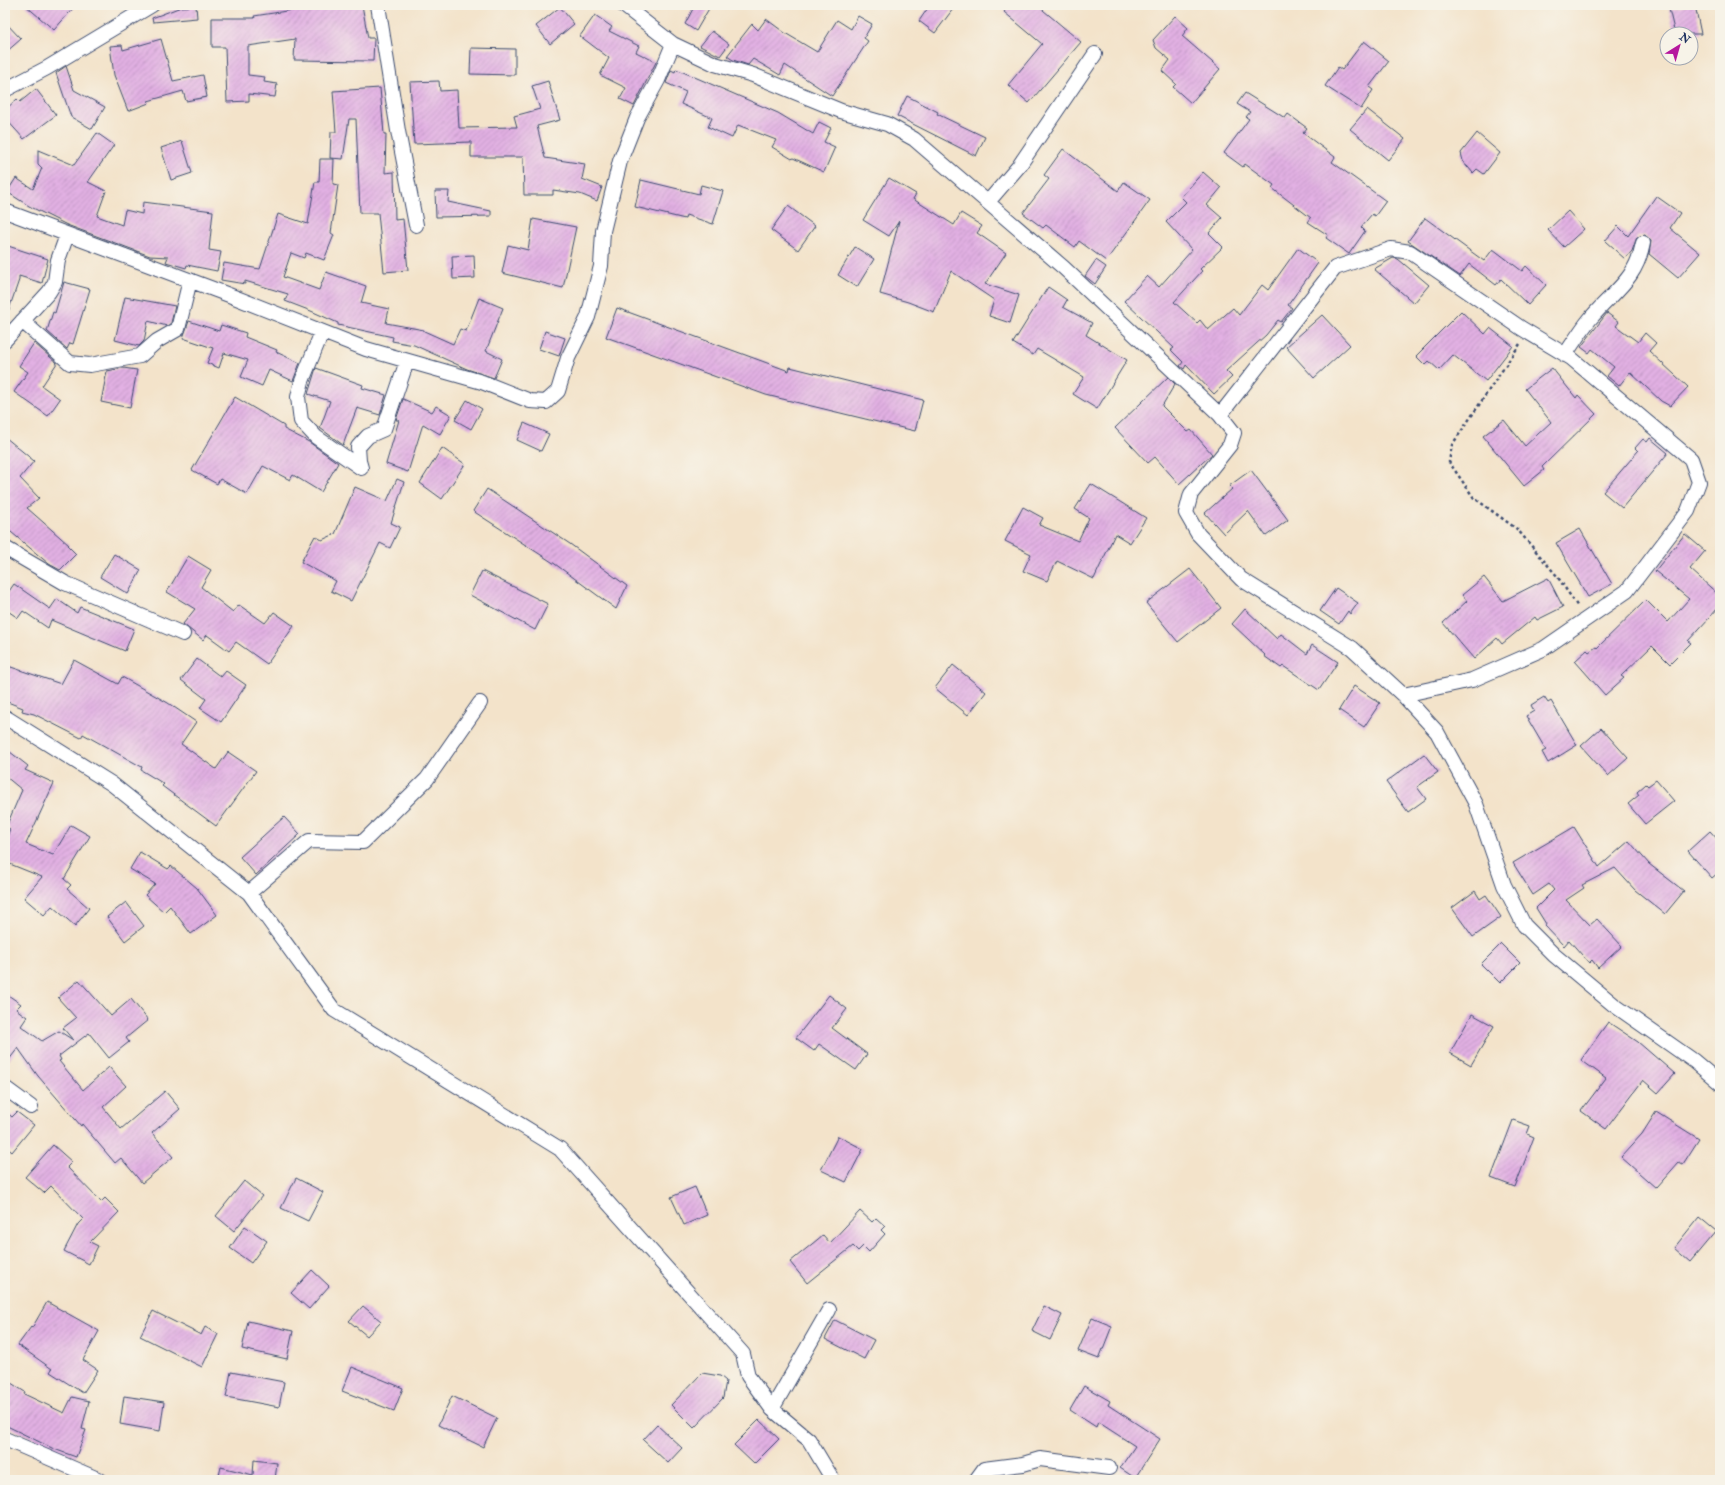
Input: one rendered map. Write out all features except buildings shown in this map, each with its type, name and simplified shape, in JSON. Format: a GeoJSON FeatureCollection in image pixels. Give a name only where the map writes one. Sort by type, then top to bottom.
{"type":"FeatureCollection","features":[{"type":"Feature","properties":{"kind":"street"},"geometry":{"type":"LineString","coordinates":[[5,90],[47,68],[152,5]]}},
{"type":"Feature","properties":{"kind":"street"},"geometry":{"type":"LineString","coordinates":[[378,5],[398,131],[416,225]]}},
{"type":"Feature","properties":{"kind":"street"},"geometry":{"type":"LineString","coordinates":[[623,5],[673,44],[715,64],[753,75],[841,111],[887,124],[914,139],[1064,268],[1220,415],[1234,433],[1230,445],[1191,494],[1186,513],[1198,534],[1241,579],[1352,648],[1403,695],[1437,732],[1476,804],[1504,885],[1524,925],[1554,955],[1614,1005],[1694,1062],[1720,1083]]}},
{"type":"Feature","properties":{"kind":"street"},"geometry":{"type":"LineString","coordinates":[[5,211],[190,280],[366,350],[482,382],[530,401],[546,402],[558,391],[568,358],[588,317],[601,266],[603,231],[620,161],[637,118],[658,80],[673,44]]}},
{"type":"Feature","properties":{"kind":"street"},"geometry":{"type":"LineString","coordinates":[[988,202],[1019,166],[1095,54]]}},
{"type":"Feature","properties":{"kind":"street"},"geometry":{"type":"LineString","coordinates":[[5,340],[49,292],[55,282],[58,260],[67,235]]}},
{"type":"Feature","properties":{"kind":"street"},"geometry":{"type":"LineString","coordinates":[[1565,355],[1590,319],[1631,275],[1640,257],[1643,243]]}},
{"type":"Feature","properties":{"kind":"street"},"geometry":{"type":"LineString","coordinates":[[1220,415],[1335,268],[1391,249],[1410,252],[1521,328],[1565,355],[1691,459],[1699,482],[1688,511],[1627,591],[1543,649],[1472,680],[1403,695]]}},
{"type":"Feature","properties":{"kind":"street"},"geometry":{"type":"LineString","coordinates":[[22,321],[70,363],[90,365],[140,356],[158,341],[178,329],[190,280]]}},
{"type":"Feature","properties":{"kind":"street"},"geometry":{"type":"LineString","coordinates":[[322,332],[302,381],[298,397],[301,421],[316,437],[361,468],[358,446],[368,436],[384,429],[407,361]]}},
{"type":"Feature","properties":{"kind":"street"},"geometry":{"type":"LineString","coordinates":[[5,548],[64,583],[183,634]]}},
{"type":"Feature","properties":{"kind":"street"},"geometry":{"type":"LineString","coordinates":[[249,893],[309,841],[363,842],[427,779],[480,703]]}},
{"type":"Feature","properties":{"kind":"street"},"geometry":{"type":"LineString","coordinates":[[5,716],[112,784],[249,893],[334,1010],[560,1149],[743,1354],[748,1376],[772,1409],[809,1440],[833,1480]]}},
{"type":"Feature","properties":{"kind":"street"},"geometry":{"type":"LineString","coordinates":[[5,1088],[31,1107]]}},
{"type":"Feature","properties":{"kind":"street"},"geometry":{"type":"LineString","coordinates":[[772,1409],[829,1310]]}},
{"type":"Feature","properties":{"kind":"street"},"geometry":{"type":"LineString","coordinates":[[5,1439],[100,1480]]}},
{"type":"Feature","properties":{"kind":"street"},"geometry":{"type":"LineString","coordinates":[[976,1480],[984,1469],[1023,1464],[1040,1459],[1109,1468]]}},
{"type":"Feature","properties":{"kind":"path"},"geometry":{"type":"LineString","coordinates":[[1521,328],[1522,342],[1452,445],[1449,462],[1474,498],[1517,528],[1558,576],[1586,619]]}}]}
